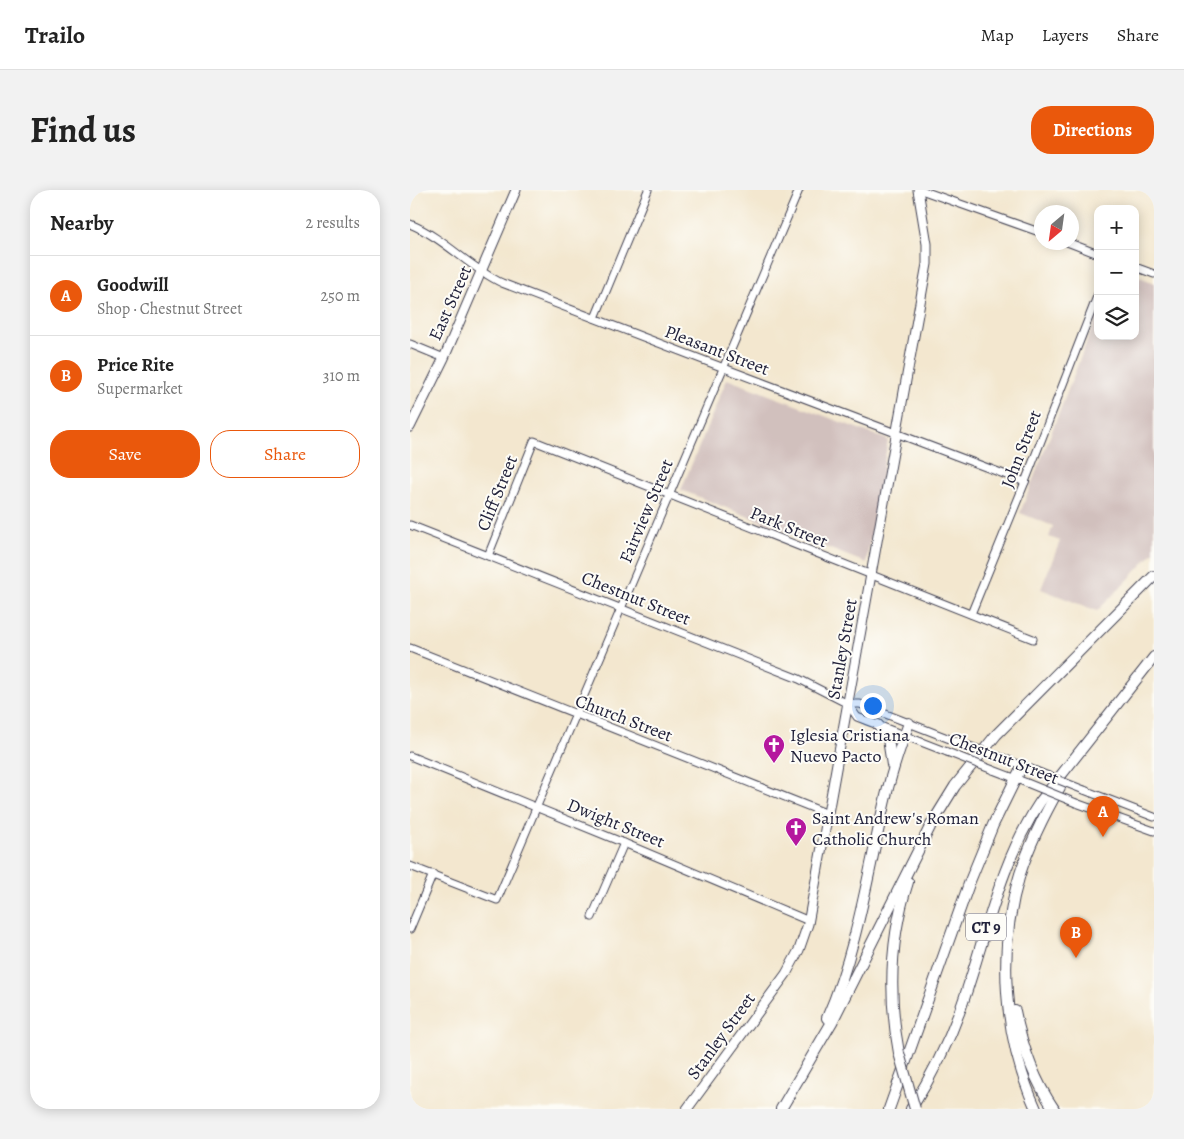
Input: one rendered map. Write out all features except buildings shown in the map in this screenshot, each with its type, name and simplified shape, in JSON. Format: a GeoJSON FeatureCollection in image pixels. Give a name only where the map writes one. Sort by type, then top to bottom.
{"type":"FeatureCollection","features":[{"type":"Feature","properties":{"kind":"highway"},"geometry":{"type":"LineString","coordinates":[[781,1109],[794,1090],[832,1022],[918,850],[945,801],[985,748],[1154,576]]}},
{"type":"Feature","properties":{"kind":"highway","name":"CT 9"},"geometry":{"type":"LineString","coordinates":[[911,1109],[938,1061],[956,1020],[1000,886],[1020,837],[1040,802],[1154,657]]}},
{"type":"Feature","properties":{"kind":"highway"},"geometry":{"type":"LineString","coordinates":[[794,1090],[833,1006],[850,956],[892,773],[909,723]]}},
{"type":"Feature","properties":{"kind":"highway"},"geometry":{"type":"LineString","coordinates":[[878,725],[890,744],[892,773]]}},
{"type":"Feature","properties":{"kind":"highway"},"geometry":{"type":"LineString","coordinates":[[1036,1109],[1020,1065],[1008,1008],[1006,975],[1010,924],[1017,884],[1030,847],[1048,808],[1078,754]]}},
{"type":"Feature","properties":{"kind":"highway"},"geometry":{"type":"LineString","coordinates":[[889,1109],[970,881],[993,825],[1022,766]]}},
{"type":"Feature","properties":{"kind":"highway"},"geometry":{"type":"LineString","coordinates":[[915,1109],[898,1053],[892,999],[894,946],[901,908],[918,850]]}},
{"type":"Feature","properties":{"kind":"highway"},"geometry":{"type":"LineString","coordinates":[[1010,924],[1012,987],[1018,1022],[1034,1072],[1054,1109]]}},
{"type":"Feature","properties":{"kind":"main road","name":"East Street"},"geometry":{"type":"LineString","coordinates":[[410,427],[444,358],[516,190]]}},
{"type":"Feature","properties":{"kind":"main road","name":"Stanley Street"},"geometry":{"type":"LineString","coordinates":[[687,1109],[786,974],[799,950],[809,921],[928,261],[927,241],[918,190]]}},
{"type":"Feature","properties":{"kind":"street"},"geometry":{"type":"LineString","coordinates":[[595,318],[648,190]]}},
{"type":"Feature","properties":{"kind":"street","name":"Fairview Street"},"geometry":{"type":"LineString","coordinates":[[433,874],[498,900],[799,190]]}},
{"type":"Feature","properties":{"kind":"street"},"geometry":{"type":"LineString","coordinates":[[922,190],[1034,230]]}},
{"type":"Feature","properties":{"kind":"street","name":"Pleasant Street"},"geometry":{"type":"LineString","coordinates":[[410,224],[438,238],[481,271],[502,283],[1025,482]]}},
{"type":"Feature","properties":{"kind":"street"},"geometry":{"type":"LineString","coordinates":[[1079,247],[1094,252]]}},
{"type":"Feature","properties":{"kind":"street"},"geometry":{"type":"LineString","coordinates":[[1139,268],[1154,274]]}},
{"type":"Feature","properties":{"kind":"street","name":"John Street"},"geometry":{"type":"LineString","coordinates":[[971,614],[1098,295]]}},
{"type":"Feature","properties":{"kind":"street"},"geometry":{"type":"LineString","coordinates":[[410,344],[444,358]]}},
{"type":"Feature","properties":{"kind":"street","name":"Park Street"},"geometry":{"type":"LineString","coordinates":[[534,441],[1033,639]]}},
{"type":"Feature","properties":{"kind":"street","name":"Cliff Street"},"geometry":{"type":"LineString","coordinates":[[488,556],[534,441]]}},
{"type":"Feature","properties":{"kind":"street","name":"Chestnut Street"},"geometry":{"type":"LineString","coordinates":[[410,524],[808,683],[848,704],[858,717],[1154,831]]}},
{"type":"Feature","properties":{"kind":"street","name":"Church Street"},"geometry":{"type":"LineString","coordinates":[[410,648],[828,814]]}},
{"type":"Feature","properties":{"kind":"street","name":"Chestnut Street"},"geometry":{"type":"LineString","coordinates":[[848,704],[860,704],[1154,817]]}},
{"type":"Feature","properties":{"kind":"street","name":"Dwight Street"},"geometry":{"type":"LineString","coordinates":[[410,756],[809,921]]}},
{"type":"Feature","properties":{"kind":"street"},"geometry":{"type":"LineString","coordinates":[[592,917],[624,843]]}},
{"type":"Feature","properties":{"kind":"street"},"geometry":{"type":"LineString","coordinates":[[410,866],[433,874],[410,929]]}},
{"type":"Feature","properties":{"kind":"shaded area"},"geometry":{"type":"Polygon","coordinates":[[[1139,277],[1154,283],[1154,552],[1097,611],[1041,589],[1060,541],[1049,537],[1053,526],[1020,513],[1094,323],[1094,340],[1139,340],[1139,277]]]}},
{"type":"Feature","properties":{"kind":"shaded area"},"geometry":{"type":"Polygon","coordinates":[[[727,379],[888,440],[866,563],[681,490],[727,379]]]}},
{"type":"Feature","properties":{"kind":"place","name":"Iglesia Cristiana Nuevo Pacto"},"geometry":{"type":"Point","coordinates":[774,764]}},
{"type":"Feature","properties":{"kind":"place","name":"Goodwill"},"geometry":{"type":"Point","coordinates":[1103,837]}},
{"type":"Feature","properties":{"kind":"place","name":"Saint Andrew's Roman Catholic Church"},"geometry":{"type":"Point","coordinates":[796,847]}},
{"type":"Feature","properties":{"kind":"place","name":"Price Rite"},"geometry":{"type":"Point","coordinates":[1076,958]}}]}
